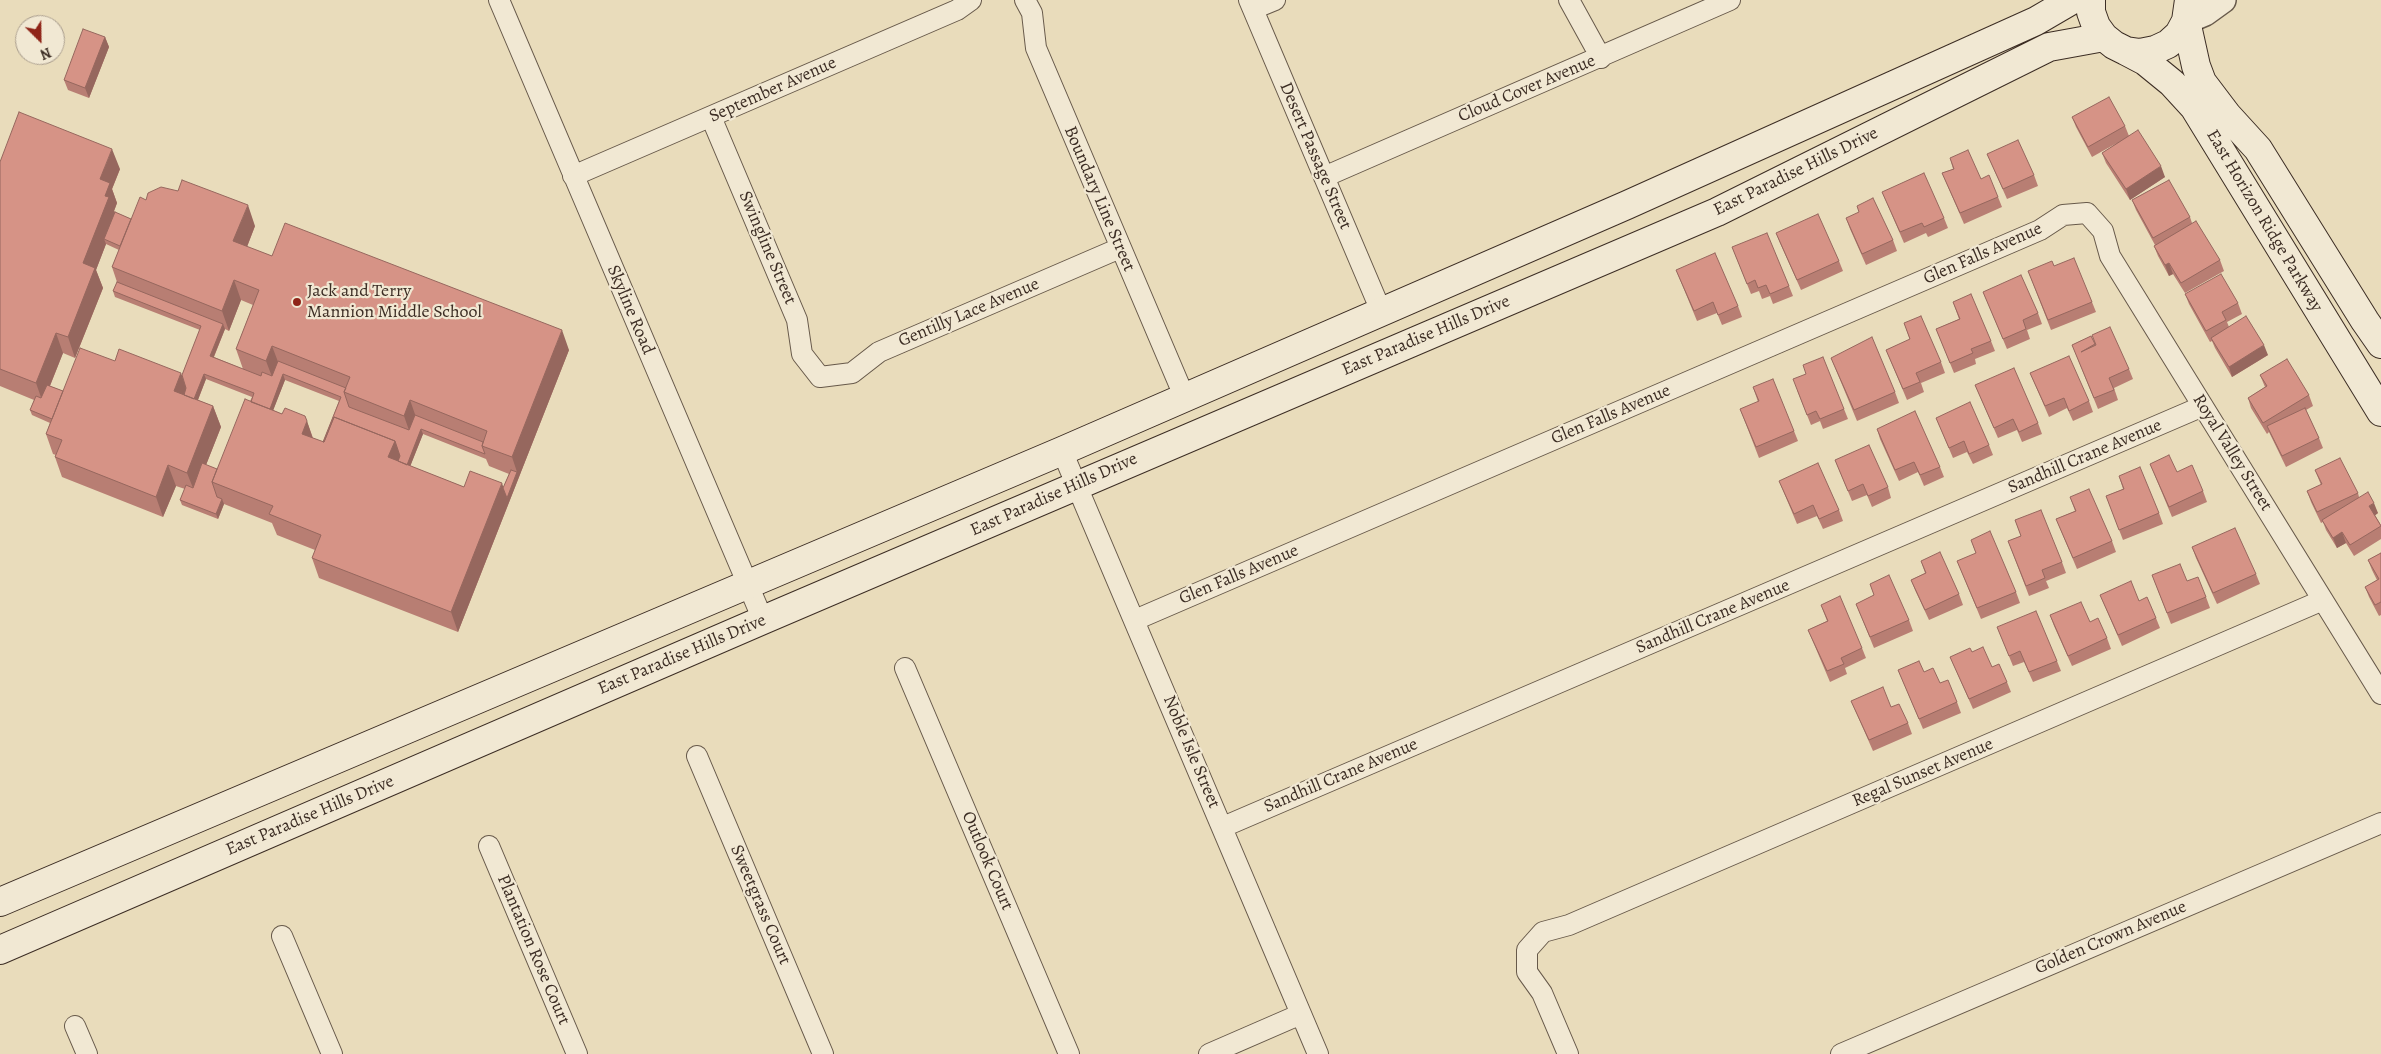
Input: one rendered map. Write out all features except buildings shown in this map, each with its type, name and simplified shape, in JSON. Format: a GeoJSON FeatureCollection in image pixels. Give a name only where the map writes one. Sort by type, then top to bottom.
{"type":"FeatureCollection","features":[{"type":"Feature","properties":{"kind":"main road"},"geometry":{"type":"LineString","coordinates":[[0,902],[1062,451],[1184,396],[1627,205],[2036,21],[2072,0]]}},
{"type":"Feature","properties":{"kind":"main road"},"geometry":{"type":"LineString","coordinates":[[2091,0],[2096,26],[2115,44]]}},
{"type":"Feature","properties":{"kind":"main road","name":"East Paradise Hills Drive"},"geometry":{"type":"LineString","coordinates":[[0,950],[1130,462],[1717,212],[2049,47],[2115,44],[2140,53],[2155,50],[2168,44],[2179,34],[2187,10]]}},
{"type":"Feature","properties":{"kind":"main road","name":"East Horizon Ridge Parkway"},"geometry":{"type":"LineString","coordinates":[[2187,10],[2196,66],[2202,82],[2227,115],[2258,149],[2381,344]]}},
{"type":"Feature","properties":{"kind":"main road","name":"East Horizon Ridge Parkway"},"geometry":{"type":"LineString","coordinates":[[2115,44],[2145,61],[2172,83],[2194,107],[2381,412]]}},
{"type":"Feature","properties":{"kind":"street","name":"Skyline Road"},"geometry":{"type":"LineString","coordinates":[[499,0],[763,620]]}},
{"type":"Feature","properties":{"kind":"street","name":"September Avenue"},"geometry":{"type":"LineString","coordinates":[[573,176],[957,10],[971,0]]}},
{"type":"Feature","properties":{"kind":"street","name":"Boundary Line Street"},"geometry":{"type":"LineString","coordinates":[[1025,0],[1032,13],[1036,48],[1184,396]]}},
{"type":"Feature","properties":{"kind":"street"},"geometry":{"type":"LineString","coordinates":[[1251,5],[1275,0]]}},
{"type":"Feature","properties":{"kind":"street"},"geometry":{"type":"LineString","coordinates":[[1569,0],[1601,58]]}},
{"type":"Feature","properties":{"kind":"street","name":"Cloud Cover Avenue"},"geometry":{"type":"LineString","coordinates":[[1324,177],[1601,58],[1730,0]]}},
{"type":"Feature","properties":{"kind":"street"},"geometry":{"type":"LineString","coordinates":[[2187,10],[2205,13],[2223,0]]}},
{"type":"Feature","properties":{"kind":"street","name":"Desert Passage Street"},"geometry":{"type":"LineString","coordinates":[[1251,5],[1381,311]]}},
{"type":"Feature","properties":{"kind":"street","name":"Swingline Street"},"geometry":{"type":"LineString","coordinates":[[711,117],[798,320],[802,354],[820,377]]}},
{"type":"Feature","properties":{"kind":"street","name":"Royal Valley Street"},"geometry":{"type":"LineString","coordinates":[[2087,212],[2103,231],[2110,256],[2381,694]]}},
{"type":"Feature","properties":{"kind":"street","name":"Glen Falls Avenue"},"geometry":{"type":"LineString","coordinates":[[1135,620],[2022,238],[2040,230],[2062,215],[2087,212]]}},
{"type":"Feature","properties":{"kind":"street","name":"Gentilly Lace Avenue"},"geometry":{"type":"LineString","coordinates":[[820,377],[852,373],[878,352],[1120,248]]}},
{"type":"Feature","properties":{"kind":"street","name":"Sandhill Crane Avenue"},"geometry":{"type":"LineString","coordinates":[[1223,827],[2203,406]]}},
{"type":"Feature","properties":{"kind":"street","name":"Noble Isle Street"},"geometry":{"type":"LineString","coordinates":[[1062,451],[1318,1054]]}},
{"type":"Feature","properties":{"kind":"street","name":"Regal Sunset Avenue"},"geometry":{"type":"LineString","coordinates":[[1568,1054],[1542,993],[1527,972],[1527,950],[1543,932],[1570,925],[2323,600]]}},
{"type":"Feature","properties":{"kind":"street","name":"Outlook Court"},"geometry":{"type":"LineString","coordinates":[[905,668],[1068,1054]]}},
{"type":"Feature","properties":{"kind":"street","name":"Sweetgrass Court"},"geometry":{"type":"LineString","coordinates":[[697,756],[823,1054]]}},
{"type":"Feature","properties":{"kind":"street","name":"Golden Crown Avenue"},"geometry":{"type":"LineString","coordinates":[[1841,1054],[2381,823]]}},
{"type":"Feature","properties":{"kind":"street","name":"Plantation Rose Court"},"geometry":{"type":"LineString","coordinates":[[489,846],[577,1054]]}},
{"type":"Feature","properties":{"kind":"street"},"geometry":{"type":"LineString","coordinates":[[282,936],[332,1054]]}},
{"type":"Feature","properties":{"kind":"street"},"geometry":{"type":"LineString","coordinates":[[1209,1054],[1301,1014]]}},
{"type":"Feature","properties":{"kind":"street"},"geometry":{"type":"LineString","coordinates":[[75,1026],[86,1054]]}},
{"type":"Feature","properties":{"kind":"place","name":"Jack and Terry Mannion Middle School"},"geometry":{"type":"Point","coordinates":[297,302]}}]}
